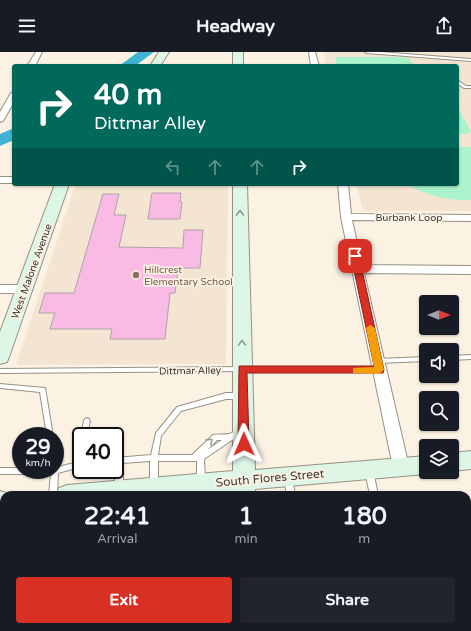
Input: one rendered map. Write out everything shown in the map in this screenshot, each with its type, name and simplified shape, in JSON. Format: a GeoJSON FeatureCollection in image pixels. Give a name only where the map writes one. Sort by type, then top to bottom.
{"type":"FeatureCollection","features":[{"type":"Feature","properties":{"kind":"street"},"geometry":{"type":"LineString","coordinates":[[32,64],[39,52]]}},
{"type":"Feature","properties":{"kind":"street"},"geometry":{"type":"LineString","coordinates":[[156,64],[164,52]]}},
{"type":"Feature","properties":{"kind":"street"},"geometry":{"type":"LineString","coordinates":[[238,52],[238,64]]}},
{"type":"Feature","properties":{"kind":"street"},"geometry":{"type":"LineString","coordinates":[[312,52],[315,64]]}},
{"type":"Feature","properties":{"kind":"street"},"geometry":{"type":"LineString","coordinates":[[0,119],[12,98]]}},
{"type":"Feature","properties":{"kind":"street"},"geometry":{"type":"LineString","coordinates":[[0,180],[12,180]]}},
{"type":"Feature","properties":{"kind":"street","name":"West Malone Avenue"},"geometry":{"type":"LineString","coordinates":[[0,357],[61,186]]}},
{"type":"Feature","properties":{"kind":"street"},"geometry":{"type":"LineString","coordinates":[[240,186],[243,396],[237,433],[244,487]]}},
{"type":"Feature","properties":{"kind":"street"},"geometry":{"type":"LineString","coordinates":[[343,186],[346,217],[401,467]]}},
{"type":"Feature","properties":{"kind":"street","name":"Burbank Loop"},"geometry":{"type":"LineString","coordinates":[[346,217],[471,218]]}},
{"type":"Feature","properties":{"kind":"street"},"geometry":{"type":"LineString","coordinates":[[358,269],[471,270]]}},
{"type":"Feature","properties":{"kind":"street"},"geometry":{"type":"LineString","coordinates":[[0,289],[25,289]]}},
{"type":"Feature","properties":{"kind":"street"},"geometry":{"type":"LineString","coordinates":[[459,461],[471,460]]}},
{"type":"Feature","properties":{"kind":"street","name":"South Flores Street"},"geometry":{"type":"LineString","coordinates":[[109,491],[201,484],[244,487],[289,486],[369,470],[419,466]]}},
{"type":"Feature","properties":{"kind":"lane"},"geometry":{"type":"LineString","coordinates":[[366,52],[425,56],[443,60],[471,60]]}},
{"type":"Feature","properties":{"kind":"lane"},"geometry":{"type":"LineString","coordinates":[[459,83],[465,87],[471,87]]}},
{"type":"Feature","properties":{"kind":"lane"},"geometry":{"type":"LineString","coordinates":[[459,358],[471,357]]}},
{"type":"Feature","properties":{"kind":"lane","name":"Dittmar Alley"},"geometry":{"type":"LineString","coordinates":[[0,372],[378,366],[419,360]]}},
{"type":"Feature","properties":{"kind":"lane"},"geometry":{"type":"LineString","coordinates":[[0,386],[43,390],[49,427]]}},
{"type":"Feature","properties":{"kind":"lane"},"geometry":{"type":"LineString","coordinates":[[154,487],[154,458],[158,435],[179,409],[226,396],[243,396]]}},
{"type":"Feature","properties":{"kind":"lane"},"geometry":{"type":"LineString","coordinates":[[86,427],[87,420]]}},
{"type":"Feature","properties":{"kind":"lane"},"geometry":{"type":"LineString","coordinates":[[201,484],[197,458],[215,437],[237,433]]}},
{"type":"Feature","properties":{"kind":"lane"},"geometry":{"type":"LineString","coordinates":[[124,460],[154,458],[197,458]]}},
{"type":"Feature","properties":{"kind":"lane"},"geometry":{"type":"LineString","coordinates":[[369,470],[373,491]]}},
{"type":"Feature","properties":{"kind":"lane"},"geometry":{"type":"LineString","coordinates":[[0,471],[12,471]]}},
{"type":"Feature","properties":{"kind":"lane"},"geometry":{"type":"LineString","coordinates":[[53,491],[54,479]]}},
{"type":"Feature","properties":{"kind":"lane"},"geometry":{"type":"LineString","coordinates":[[118,479],[119,490]]}},
{"type":"Feature","properties":{"kind":"shaded area"},"geometry":{"type":"Polygon","coordinates":[[[323,52],[471,52],[471,211],[366,211],[363,209],[357,186],[459,186],[459,64],[326,64],[323,52]]]}},
{"type":"Feature","properties":{"kind":"shaded area","name":"Hillcrest Elementary School"},"geometry":{"type":"Polygon","coordinates":[[[75,186],[228,186],[226,364],[16,365],[75,186]]]}},
{"type":"Feature","properties":{"kind":"green space"},"geometry":{"type":"Polygon","coordinates":[[[336,57],[404,57],[410,59],[413,64],[336,64],[336,57]]]}},
{"type":"Feature","properties":{"kind":"green space"},"geometry":{"type":"Polygon","coordinates":[[[459,110],[471,132],[459,134],[459,110]]]}},
{"type":"Feature","properties":{"kind":"green space"},"geometry":{"type":"Polygon","coordinates":[[[459,147],[471,147],[471,200],[455,200],[438,197],[410,186],[459,186],[459,147]]]}},
{"type":"Feature","properties":{"kind":"building"},"geometry":{"type":"Polygon","coordinates":[[[152,193],[181,193],[180,202],[182,202],[180,219],[148,219],[152,193]]]}},
{"type":"Feature","properties":{"kind":"building"},"geometry":{"type":"Polygon","coordinates":[[[103,194],[119,194],[114,215],[126,215],[119,247],[183,248],[184,230],[203,230],[200,268],[178,268],[175,293],[170,293],[165,339],[110,339],[112,329],[50,329],[55,313],[39,313],[45,293],[74,293],[103,194]]]}},
{"type":"Feature","properties":{"kind":"waterway"},"geometry":{"type":"LineString","coordinates":[[129,64],[147,52]]}},
{"type":"Feature","properties":{"kind":"waterway"},"geometry":{"type":"LineString","coordinates":[[0,141],[12,134]]}},
{"type":"Feature","properties":{"kind":"slow traffic"},"geometry":{"type":"LineString","coordinates":[[356,370],[379,370],[370,328]]}},
{"type":"Feature","properties":{"kind":"place","name":"Hillcrest Elementary School"},"geometry":{"type":"Point","coordinates":[136,275]}},
{"type":"Feature","properties":{"kind":"route"},"geometry":{"type":"LineString","coordinates":[[244,444],[242,369],[379,370],[355,256]]}}]}
